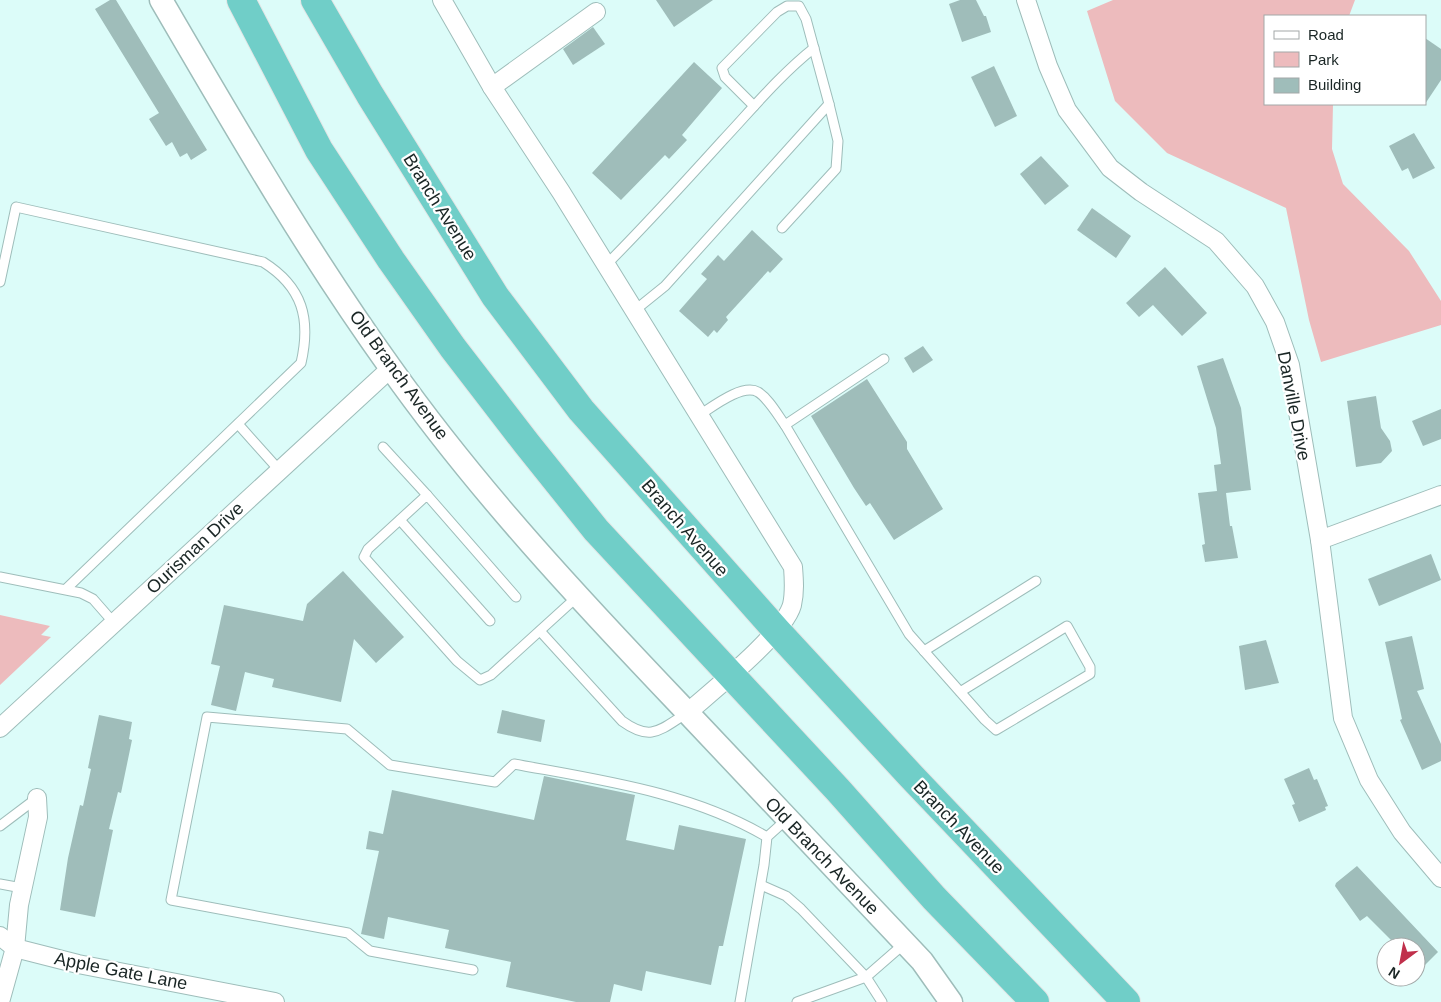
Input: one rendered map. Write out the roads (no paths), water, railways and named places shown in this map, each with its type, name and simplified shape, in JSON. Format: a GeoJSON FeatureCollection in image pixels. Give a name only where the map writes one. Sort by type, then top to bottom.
{"type":"FeatureCollection","features":[{"type":"Feature","properties":{"kind":"highway"},"geometry":{"type":"LineString","coordinates":[[241,0],[319,150],[391,260],[454,348],[596,530],[838,790],[934,898],[1035,1002]]}},
{"type":"Feature","properties":{"kind":"highway","name":"Branch Avenue"},"geometry":{"type":"LineString","coordinates":[[315,0],[370,95],[494,296],[581,410],[777,631],[917,783],[1126,1002]]}},
{"type":"Feature","properties":{"kind":"highway"},"geometry":{"type":"LineString","coordinates":[[934,898],[1014,1002]]}},
{"type":"Feature","properties":{"kind":"highway"},"geometry":{"type":"LineString","coordinates":[[1073,946],[1134,1002]]}},
{"type":"Feature","properties":{"kind":"street","name":"Old Branch Avenue"},"geometry":{"type":"LineString","coordinates":[[161,0],[256,164],[307,244],[390,368],[490,497],[578,596],[922,961],[951,1002]]}},
{"type":"Feature","properties":{"kind":"street"},"geometry":{"type":"LineString","coordinates":[[442,0],[492,88],[793,567],[795,584],[791,607],[777,631],[687,713]]}},
{"type":"Feature","properties":{"kind":"street","name":"Danville Drive"},"geometry":{"type":"LineString","coordinates":[[1026,0],[1048,66],[1067,110],[1110,168],[1142,192],[1216,241],[1255,286],[1275,322],[1290,365],[1320,540],[1343,718],[1369,780],[1402,832],[1441,878]]}},
{"type":"Feature","properties":{"kind":"street"},"geometry":{"type":"LineString","coordinates":[[492,88],[596,12]]}},
{"type":"Feature","properties":{"kind":"street","name":"Ourisman Drive"},"geometry":{"type":"LineString","coordinates":[[0,728],[390,368]]}},
{"type":"Feature","properties":{"kind":"street"},"geometry":{"type":"LineString","coordinates":[[1320,540],[1441,495]]}},
{"type":"Feature","properties":{"kind":"street"},"geometry":{"type":"LineString","coordinates":[[0,1002],[15,948],[22,888],[38,817],[37,798]]}},
{"type":"Feature","properties":{"kind":"street","name":"Apple Gate Lane"},"geometry":{"type":"LineString","coordinates":[[0,936],[15,948],[78,964],[275,1002]]}},
{"type":"Feature","properties":{"kind":"lane"},"geometry":{"type":"LineString","coordinates":[[754,106],[725,77],[722,68],[777,12],[787,6],[799,6],[806,19],[838,141],[836,169],[782,228]]}},
{"type":"Feature","properties":{"kind":"lane"},"geometry":{"type":"LineString","coordinates":[[605,266],[648,224],[754,106],[797,62],[814,48]]}},
{"type":"Feature","properties":{"kind":"lane"},"geometry":{"type":"LineString","coordinates":[[634,312],[665,286],[829,104]]}},
{"type":"Feature","properties":{"kind":"lane"},"geometry":{"type":"LineString","coordinates":[[0,282],[16,206],[264,262],[280,272],[291,288],[306,318],[307,339],[301,363],[66,589]]}},
{"type":"Feature","properties":{"kind":"lane"},"geometry":{"type":"LineString","coordinates":[[785,425],[884,359]]}},
{"type":"Feature","properties":{"kind":"lane"},"geometry":{"type":"LineString","coordinates":[[698,416],[732,394],[750,390],[757,391],[772,405],[908,634],[960,692],[996,730],[1090,674],[1090,667],[1067,626],[960,692]]}},
{"type":"Feature","properties":{"kind":"lane"},"geometry":{"type":"LineString","coordinates":[[238,424],[280,471]]}},
{"type":"Feature","properties":{"kind":"lane"},"geometry":{"type":"LineString","coordinates":[[383,447],[516,597]]}},
{"type":"Feature","properties":{"kind":"lane"},"geometry":{"type":"LineString","coordinates":[[426,495],[368,549],[364,557],[457,661],[480,680],[491,675],[578,596]]}},
{"type":"Feature","properties":{"kind":"lane"},"geometry":{"type":"LineString","coordinates":[[400,520],[490,621]]}},
{"type":"Feature","properties":{"kind":"lane"},"geometry":{"type":"LineString","coordinates":[[0,577],[66,589],[93,599],[114,623]]}},
{"type":"Feature","properties":{"kind":"lane"},"geometry":{"type":"LineString","coordinates":[[924,651],[1036,581]]}},
{"type":"Feature","properties":{"kind":"lane"},"geometry":{"type":"LineString","coordinates":[[540,630],[622,721],[636,732],[655,733],[687,713]]}},
{"type":"Feature","properties":{"kind":"lane"},"geometry":{"type":"LineString","coordinates":[[473,970],[370,951],[348,933],[171,900],[207,717],[347,729],[390,764],[495,782],[514,764],[584,777],[679,799],[739,820],[767,837]]}},
{"type":"Feature","properties":{"kind":"lane"},"geometry":{"type":"LineString","coordinates":[[0,826],[37,798]]}},
{"type":"Feature","properties":{"kind":"lane"},"geometry":{"type":"LineString","coordinates":[[740,1002],[761,885],[767,837],[787,819]]}},
{"type":"Feature","properties":{"kind":"lane"},"geometry":{"type":"LineString","coordinates":[[0,884],[22,888]]}},
{"type":"Feature","properties":{"kind":"lane"},"geometry":{"type":"LineString","coordinates":[[761,885],[786,896],[866,977],[882,1002]]}},
{"type":"Feature","properties":{"kind":"lane"},"geometry":{"type":"LineString","coordinates":[[797,1002],[866,977],[905,943]]}}]}
